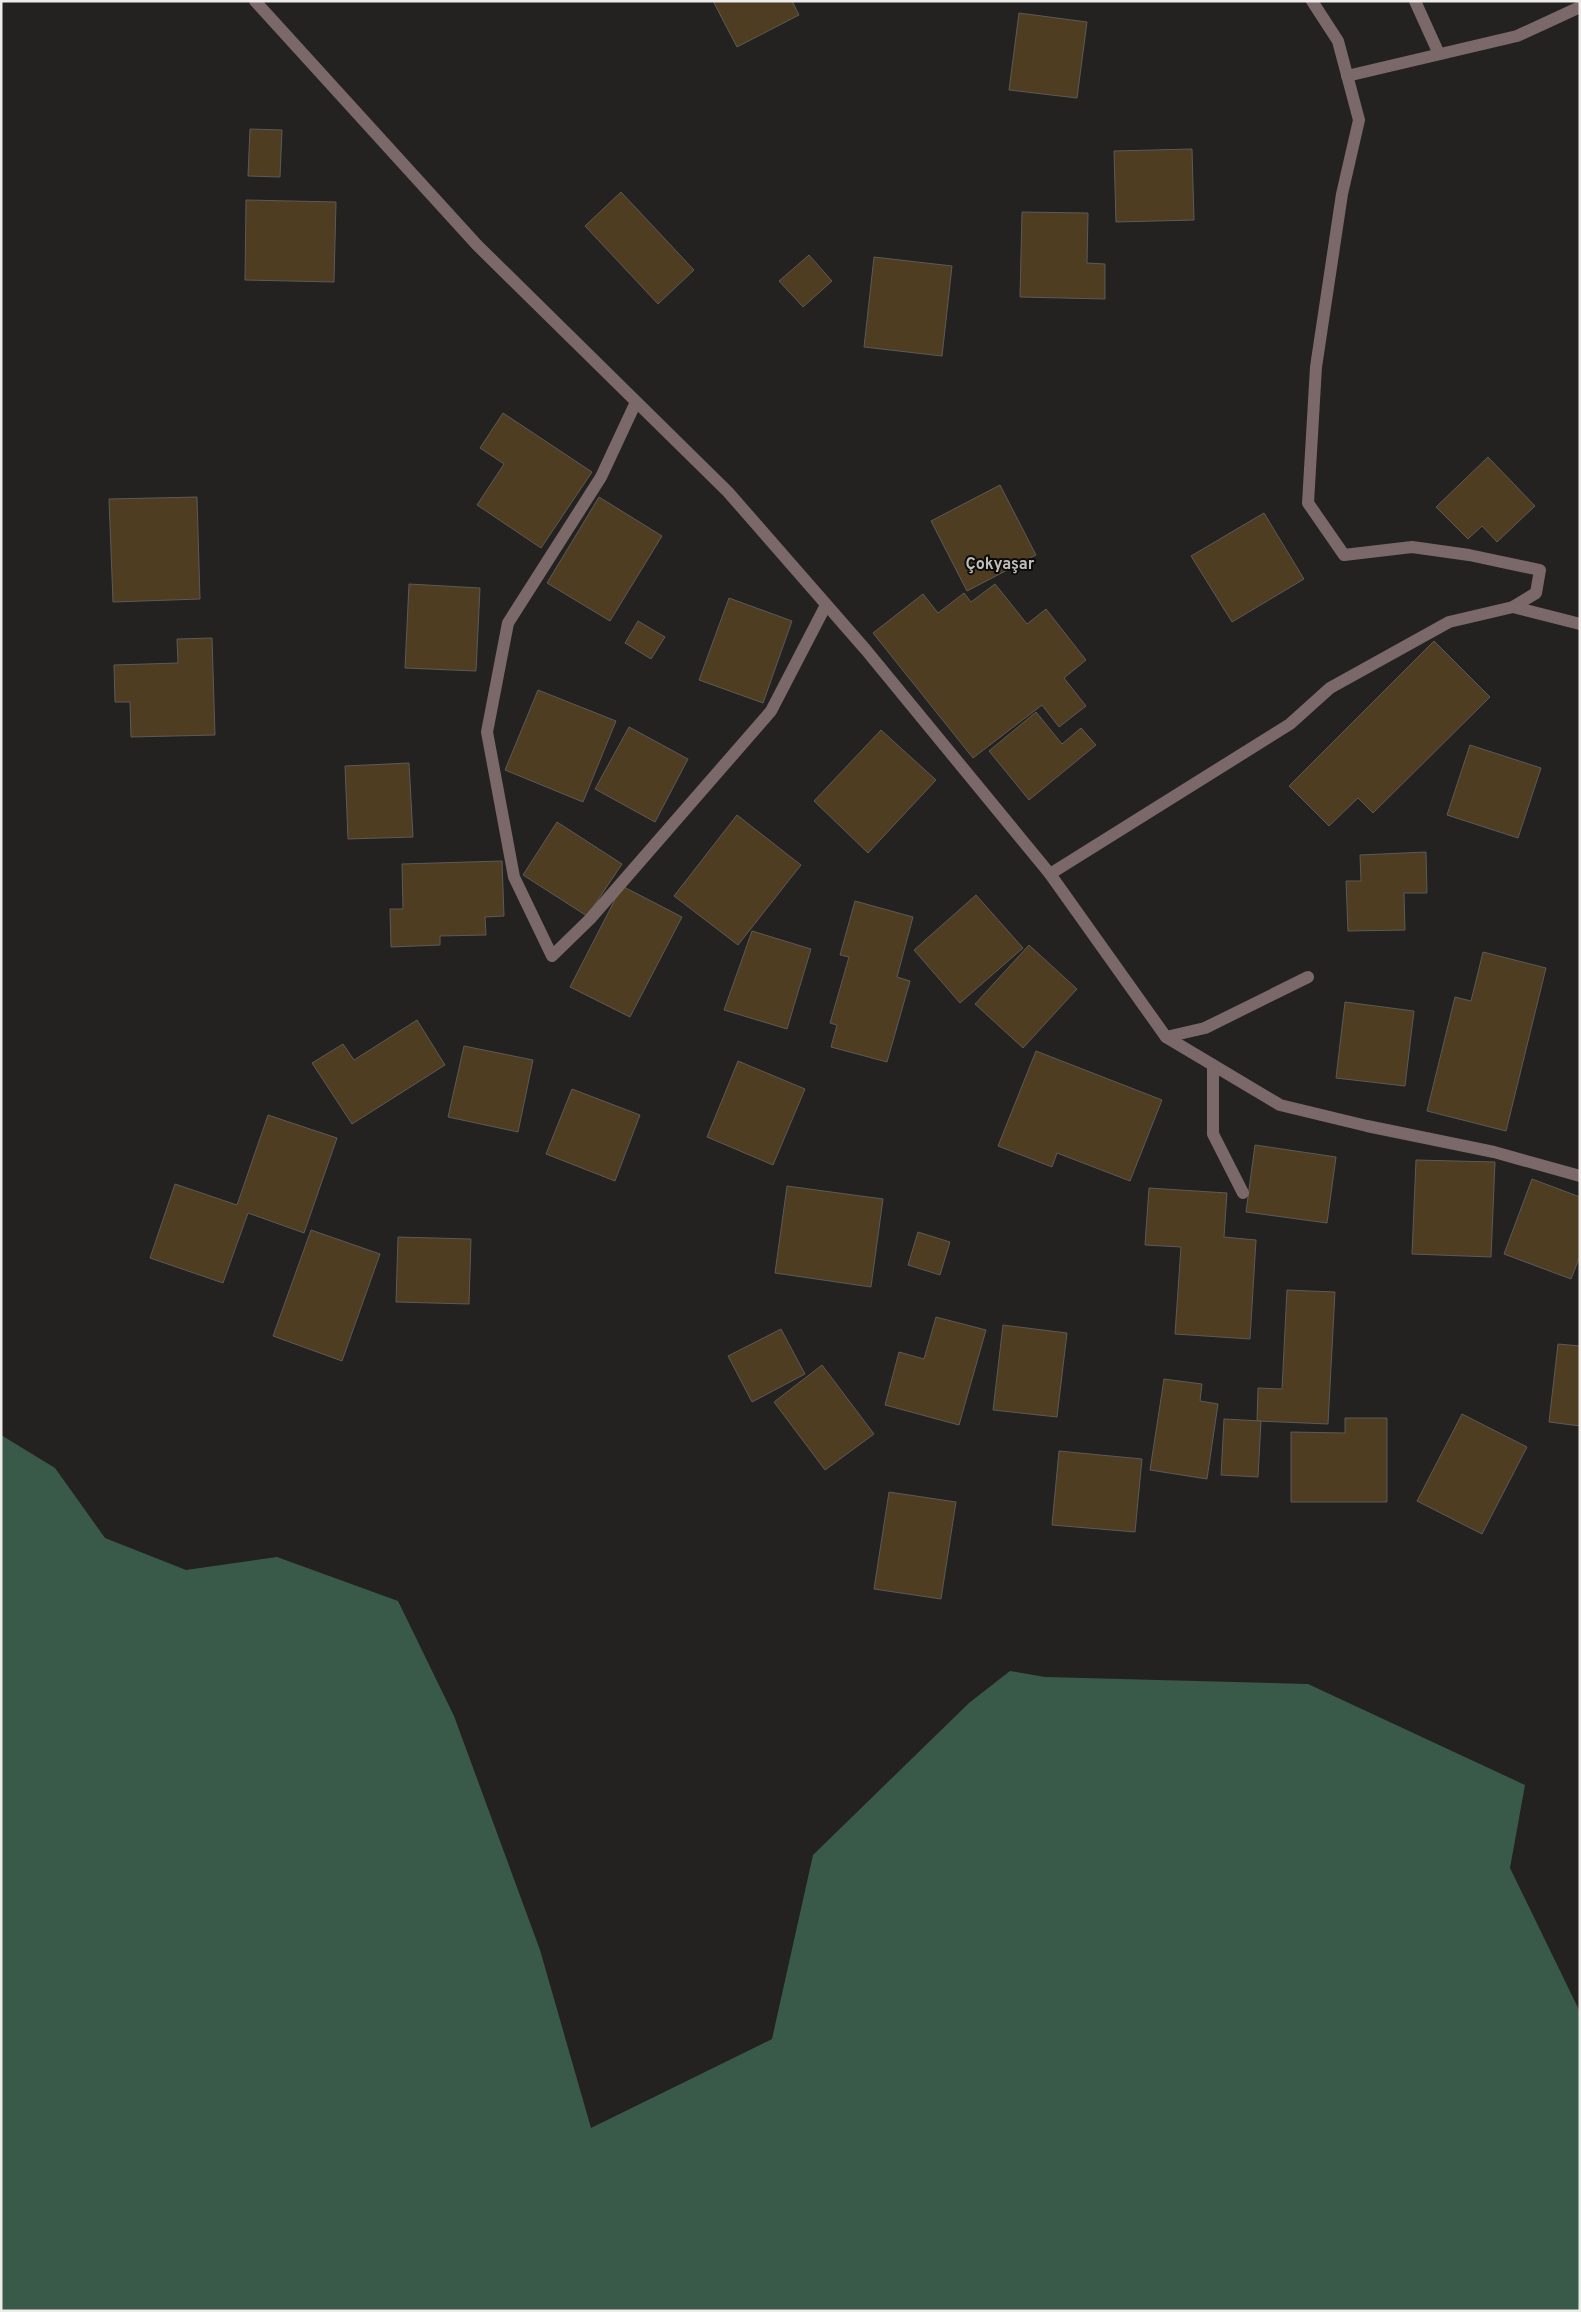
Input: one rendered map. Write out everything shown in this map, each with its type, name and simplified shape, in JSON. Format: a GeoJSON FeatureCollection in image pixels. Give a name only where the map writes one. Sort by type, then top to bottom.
{"type":"FeatureCollection","features":[{"type":"Feature","properties":{"kind":"street"},"geometry":{"type":"LineString","coordinates":[[255,1],[477,245],[728,492],[866,650],[1050,874],[1083,923],[1166,1037],[1280,1105],[1366,1126],[1494,1152],[1580,1176]]}},
{"type":"Feature","properties":{"kind":"street"},"geometry":{"type":"LineString","coordinates":[[1050,874],[1290,724],[1330,688],[1449,622],[1513,607],[1536,593],[1540,570],[1469,555],[1412,547],[1344,555],[1308,503],[1316,367],[1342,194],[1359,120],[1338,41],[1312,1]]}},
{"type":"Feature","properties":{"kind":"street"},"geometry":{"type":"LineString","coordinates":[[1415,1],[1439,54]]}},
{"type":"Feature","properties":{"kind":"street"},"geometry":{"type":"LineString","coordinates":[[1347,76],[1517,36],[1580,7]]}},
{"type":"Feature","properties":{"kind":"street"},"geometry":{"type":"LineString","coordinates":[[636,402],[601,477],[508,623],[487,732],[514,877],[552,956],[590,919],[771,711],[826,605]]}},
{"type":"Feature","properties":{"kind":"street"},"geometry":{"type":"LineString","coordinates":[[1513,607],[1580,624]]}},
{"type":"Feature","properties":{"kind":"street"},"geometry":{"type":"LineString","coordinates":[[1166,1037],[1205,1028],[1308,977]]}},
{"type":"Feature","properties":{"kind":"street"},"geometry":{"type":"LineString","coordinates":[[1213,1065],[1213,1134],[1243,1193]]}},
{"type":"Feature","properties":{"kind":"green space"},"geometry":{"type":"Polygon","coordinates":[[[1,1435],[55,1468],[105,1538],[186,1570],[277,1557],[398,1601],[454,1716],[540,1950],[591,2128],[772,2039],[813,1855],[969,1703],[1010,1671],[1045,1677],[1308,1684],[1525,1785],[1510,1868],[1580,2012],[1580,2311],[1,2311],[1,1435]]]}},
{"type":"Feature","properties":{"kind":"building"},"geometry":{"type":"Polygon","coordinates":[[[713,1],[792,1],[799,15],[737,47],[713,1]]]}},
{"type":"Feature","properties":{"kind":"building"},"geometry":{"type":"Polygon","coordinates":[[[1019,13],[1087,22],[1077,98],[1009,90],[1019,13]]]}},
{"type":"Feature","properties":{"kind":"building"},"geometry":{"type":"Polygon","coordinates":[[[250,129],[282,130],[280,177],[248,176],[250,129]]]}},
{"type":"Feature","properties":{"kind":"building"},"geometry":{"type":"Polygon","coordinates":[[[1192,149],[1194,220],[1116,222],[1114,151],[1192,149]]]}},
{"type":"Feature","properties":{"kind":"building"},"geometry":{"type":"Polygon","coordinates":[[[621,192],[694,270],[658,304],[585,226],[621,192]]]}},
{"type":"Feature","properties":{"kind":"building"},"geometry":{"type":"Polygon","coordinates":[[[246,200],[336,202],[334,282],[245,280],[246,200]]]}},
{"type":"Feature","properties":{"kind":"building"},"geometry":{"type":"Polygon","coordinates":[[[1022,212],[1088,213],[1087,263],[1105,264],[1105,299],[1020,297],[1022,212]]]}},
{"type":"Feature","properties":{"kind":"building"},"geometry":{"type":"Polygon","coordinates":[[[809,255],[832,281],[803,307],[779,281],[809,255]]]}},
{"type":"Feature","properties":{"kind":"building"},"geometry":{"type":"Polygon","coordinates":[[[874,257],[952,266],[942,356],[864,347],[874,257]]]}},
{"type":"Feature","properties":{"kind":"building"},"geometry":{"type":"Polygon","coordinates":[[[503,413],[592,472],[541,548],[477,505],[504,464],[480,448],[503,413]]]}},
{"type":"Feature","properties":{"kind":"building"},"geometry":{"type":"Polygon","coordinates":[[[1488,457],[1535,506],[1497,542],[1482,526],[1468,539],[1436,507],[1488,457]]]}},
{"type":"Feature","properties":{"kind":"building"},"geometry":{"type":"Polygon","coordinates":[[[1000,485],[1036,555],[967,591],[931,521],[1000,485]]]}},
{"type":"Feature","properties":{"kind":"building"},"geometry":{"type":"Polygon","coordinates":[[[197,497],[200,599],[113,602],[109,499],[197,497]]]}},
{"type":"Feature","properties":{"kind":"building"},"geometry":{"type":"Polygon","coordinates":[[[599,497],[662,536],[610,621],[547,583],[599,497]]]}},
{"type":"Feature","properties":{"kind":"building"},"geometry":{"type":"Polygon","coordinates":[[[1264,513],[1304,579],[1232,622],[1191,556],[1264,513]]]}},
{"type":"Feature","properties":{"kind":"building"},"geometry":{"type":"Polygon","coordinates":[[[409,584],[480,588],[476,671],[405,668],[409,584]]]}},
{"type":"Feature","properties":{"kind":"building"},"geometry":{"type":"Polygon","coordinates":[[[995,584],[1027,624],[1046,609],[1086,660],[1064,678],[1086,706],[1059,727],[1042,705],[973,758],[873,633],[923,594],[938,613],[964,593],[971,602],[995,584]]]}},
{"type":"Feature","properties":{"kind":"building"},"geometry":{"type":"Polygon","coordinates":[[[729,598],[792,621],[763,703],[699,680],[729,598]]]}},
{"type":"Feature","properties":{"kind":"building"},"geometry":{"type":"Polygon","coordinates":[[[638,621],[665,637],[651,659],[625,643],[638,621]]]}},
{"type":"Feature","properties":{"kind":"building"},"geometry":{"type":"Polygon","coordinates":[[[212,638],[215,735],[131,737],[130,702],[115,702],[114,665],[178,663],[177,639],[212,638]]]}},
{"type":"Feature","properties":{"kind":"building"},"geometry":{"type":"Polygon","coordinates":[[[1434,641],[1490,697],[1373,813],[1358,798],[1329,826],[1289,786],[1434,641]]]}},
{"type":"Feature","properties":{"kind":"building"},"geometry":{"type":"Polygon","coordinates":[[[538,690],[616,721],[583,802],[505,770],[538,690]]]}},
{"type":"Feature","properties":{"kind":"building"},"geometry":{"type":"Polygon","coordinates":[[[1036,712],[1062,744],[1081,728],[1096,745],[1029,800],[989,751],[1036,712]]]}},
{"type":"Feature","properties":{"kind":"building"},"geometry":{"type":"Polygon","coordinates":[[[629,727],[688,759],[655,822],[595,789],[629,727]]]}},
{"type":"Feature","properties":{"kind":"building"},"geometry":{"type":"Polygon","coordinates":[[[881,730],[936,780],[868,853],[814,801],[881,730]]]}},
{"type":"Feature","properties":{"kind":"building"},"geometry":{"type":"Polygon","coordinates":[[[1470,745],[1541,768],[1518,838],[1447,815],[1470,745]]]}},
{"type":"Feature","properties":{"kind":"building"},"geometry":{"type":"Polygon","coordinates":[[[409,763],[413,837],[348,839],[345,766],[409,763]]]}},
{"type":"Feature","properties":{"kind":"building"},"geometry":{"type":"Polygon","coordinates":[[[737,815],[801,865],[738,945],[674,896],[737,815]]]}},
{"type":"Feature","properties":{"kind":"building"},"geometry":{"type":"Polygon","coordinates":[[[557,822],[622,864],[587,916],[523,875],[557,822]]]}},
{"type":"Feature","properties":{"kind":"building"},"geometry":{"type":"Polygon","coordinates":[[[1426,852],[1427,893],[1404,893],[1405,930],[1348,931],[1346,881],[1361,881],[1360,855],[1426,852]]]}},
{"type":"Feature","properties":{"kind":"building"},"geometry":{"type":"Polygon","coordinates":[[[502,861],[504,916],[485,917],[486,935],[440,936],[440,945],[391,947],[390,909],[403,909],[402,864],[502,861]]]}},
{"type":"Feature","properties":{"kind":"building"},"geometry":{"type":"Polygon","coordinates":[[[622,886],[682,917],[630,1017],[570,987],[622,886]]]}},
{"type":"Feature","properties":{"kind":"building"},"geometry":{"type":"Polygon","coordinates":[[[976,895],[1023,948],[960,1003],[914,950],[976,895]]]}},
{"type":"Feature","properties":{"kind":"building"},"geometry":{"type":"Polygon","coordinates":[[[855,901],[913,917],[897,977],[910,981],[887,1062],[831,1047],[837,1025],[830,1023],[849,957],[840,955],[855,901]]]}},
{"type":"Feature","properties":{"kind":"building"},"geometry":{"type":"Polygon","coordinates":[[[752,931],[811,949],[787,1029],[724,1010],[752,931]]]}},
{"type":"Feature","properties":{"kind":"building"},"geometry":{"type":"Polygon","coordinates":[[[1029,945],[1077,989],[1023,1048],[975,1004],[1029,945]]]}},
{"type":"Feature","properties":{"kind":"building"},"geometry":{"type":"Polygon","coordinates":[[[1483,952],[1546,968],[1506,1131],[1427,1111],[1455,997],[1471,1001],[1483,952]]]}},
{"type":"Feature","properties":{"kind":"building"},"geometry":{"type":"Polygon","coordinates":[[[1345,1002],[1414,1011],[1405,1086],[1336,1078],[1345,1002]]]}},
{"type":"Feature","properties":{"kind":"building"},"geometry":{"type":"Polygon","coordinates":[[[417,1020],[445,1065],[352,1124],[312,1063],[343,1044],[354,1060],[417,1020]]]}},
{"type":"Feature","properties":{"kind":"building"},"geometry":{"type":"Polygon","coordinates":[[[464,1046],[533,1060],[518,1132],[448,1117],[464,1046]]]}},
{"type":"Feature","properties":{"kind":"building"},"geometry":{"type":"Polygon","coordinates":[[[1036,1051],[1162,1100],[1130,1181],[1057,1153],[1052,1167],[998,1146],[1036,1051]]]}},
{"type":"Feature","properties":{"kind":"building"},"geometry":{"type":"Polygon","coordinates":[[[738,1061],[805,1089],[773,1165],[707,1137],[738,1061]]]}},
{"type":"Feature","properties":{"kind":"building"},"geometry":{"type":"Polygon","coordinates":[[[572,1089],[640,1115],[615,1181],[546,1154],[572,1089]]]}},
{"type":"Feature","properties":{"kind":"building"},"geometry":{"type":"Polygon","coordinates":[[[268,1115],[337,1138],[304,1233],[248,1213],[223,1283],[150,1258],[175,1184],[237,1205],[268,1115]]]}},
{"type":"Feature","properties":{"kind":"building"},"geometry":{"type":"Polygon","coordinates":[[[1255,1145],[1336,1157],[1327,1223],[1246,1212],[1255,1145]]]}},
{"type":"Feature","properties":{"kind":"building"},"geometry":{"type":"Polygon","coordinates":[[[1416,1160],[1495,1162],[1491,1257],[1412,1254],[1416,1160]]]}},
{"type":"Feature","properties":{"kind":"building"},"geometry":{"type":"Polygon","coordinates":[[[1532,1179],[1580,1197],[1580,1256],[1571,1279],[1504,1254],[1532,1179]]]}},
{"type":"Feature","properties":{"kind":"building"},"geometry":{"type":"Polygon","coordinates":[[[787,1186],[883,1199],[871,1287],[775,1273],[787,1186]]]}},
{"type":"Feature","properties":{"kind":"building"},"geometry":{"type":"Polygon","coordinates":[[[1149,1188],[1227,1193],[1224,1237],[1256,1240],[1250,1339],[1175,1334],[1181,1247],[1145,1245],[1149,1188]]]}},
{"type":"Feature","properties":{"kind":"building"},"geometry":{"type":"Polygon","coordinates":[[[311,1230],[380,1254],[342,1361],[273,1336],[311,1230]]]}},
{"type":"Feature","properties":{"kind":"building"},"geometry":{"type":"Polygon","coordinates":[[[918,1232],[950,1242],[940,1275],[908,1265],[918,1232]]]}},
{"type":"Feature","properties":{"kind":"building"},"geometry":{"type":"Polygon","coordinates":[[[398,1237],[471,1239],[469,1304],[396,1302],[398,1237]]]}},
{"type":"Feature","properties":{"kind":"building"},"geometry":{"type":"Polygon","coordinates":[[[1287,1290],[1335,1292],[1328,1424],[1257,1421],[1258,1388],[1282,1389],[1287,1290]]]}},
{"type":"Feature","properties":{"kind":"building"},"geometry":{"type":"Polygon","coordinates":[[[936,1317],[986,1330],[959,1425],[885,1405],[899,1352],[924,1359],[936,1317]]]}},
{"type":"Feature","properties":{"kind":"building"},"geometry":{"type":"Polygon","coordinates":[[[1003,1325],[1067,1333],[1057,1417],[993,1410],[1003,1325]]]}},
{"type":"Feature","properties":{"kind":"building"},"geometry":{"type":"Polygon","coordinates":[[[781,1329],[805,1374],[752,1402],[728,1356],[781,1329]]]}},
{"type":"Feature","properties":{"kind":"building"},"geometry":{"type":"Polygon","coordinates":[[[1558,1344],[1580,1346],[1580,1426],[1549,1422],[1558,1344]]]}},
{"type":"Feature","properties":{"kind":"building"},"geometry":{"type":"Polygon","coordinates":[[[822,1365],[874,1434],[825,1470],[774,1402],[822,1365]]]}},
{"type":"Feature","properties":{"kind":"building"},"geometry":{"type":"Polygon","coordinates":[[[1164,1379],[1202,1384],[1200,1401],[1218,1404],[1207,1479],[1150,1470],[1164,1379]]]}},
{"type":"Feature","properties":{"kind":"building"},"geometry":{"type":"Polygon","coordinates":[[[1462,1414],[1527,1447],[1482,1534],[1417,1501],[1462,1414]]]}},
{"type":"Feature","properties":{"kind":"building"},"geometry":{"type":"Polygon","coordinates":[[[1345,1418],[1387,1418],[1387,1502],[1291,1502],[1291,1432],[1345,1433],[1345,1418]]]}},
{"type":"Feature","properties":{"kind":"building"},"geometry":{"type":"Polygon","coordinates":[[[1224,1419],[1261,1421],[1258,1477],[1221,1475],[1224,1419]]]}},
{"type":"Feature","properties":{"kind":"building"},"geometry":{"type":"Polygon","coordinates":[[[1059,1451],[1142,1459],[1135,1532],[1052,1525],[1059,1451]]]}},
{"type":"Feature","properties":{"kind":"building"},"geometry":{"type":"Polygon","coordinates":[[[889,1492],[956,1502],[941,1599],[874,1589],[889,1492]]]}},
{"type":"Feature","properties":{"kind":"district","name":"Çokyaşar"},"geometry":{"type":"Point","coordinates":[1000,565]}}]}
